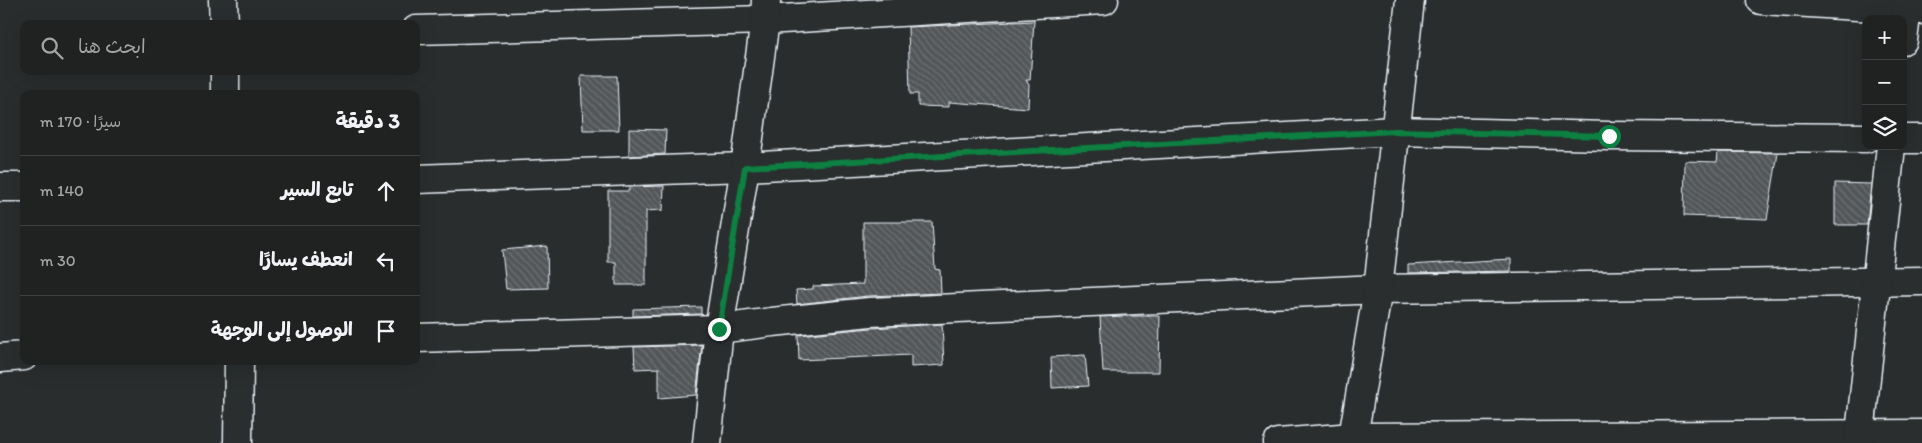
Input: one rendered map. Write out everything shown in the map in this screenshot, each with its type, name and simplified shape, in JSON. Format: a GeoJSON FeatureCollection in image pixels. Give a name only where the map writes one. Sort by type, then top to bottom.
{"type":"FeatureCollection","features":[{"type":"Feature","properties":{"kind":"street"},"geometry":{"type":"LineString","coordinates":[[223,0],[224,20]]}},
{"type":"Feature","properties":{"kind":"street"},"geometry":{"type":"LineString","coordinates":[[420,30],[765,10],[1104,0]]}},
{"type":"Feature","properties":{"kind":"street"},"geometry":{"type":"LineString","coordinates":[[1353,440],[1378,289],[1410,0]]}},
{"type":"Feature","properties":{"kind":"street"},"geometry":{"type":"LineString","coordinates":[[1761,0],[1912,6],[1907,25]]}},
{"type":"Feature","properties":{"kind":"street"},"geometry":{"type":"LineString","coordinates":[[707,443],[719,329],[745,167],[765,10]]}},
{"type":"Feature","properties":{"kind":"street"},"geometry":{"type":"LineString","coordinates":[[225,75],[225,90]]}},
{"type":"Feature","properties":{"kind":"street"},"geometry":{"type":"LineString","coordinates":[[420,179],[745,167],[1395,131],[1609,136],[1862,138]]}},
{"type":"Feature","properties":{"kind":"street"},"geometry":{"type":"LineString","coordinates":[[1907,139],[1922,139]]}},
{"type":"Feature","properties":{"kind":"street"},"geometry":{"type":"LineString","coordinates":[[1860,439],[1891,150]]}},
{"type":"Feature","properties":{"kind":"street"},"geometry":{"type":"LineString","coordinates":[[0,187],[20,186]]}},
{"type":"Feature","properties":{"kind":"street"},"geometry":{"type":"LineString","coordinates":[[420,338],[719,329],[870,312],[1378,289],[1922,281]]}},
{"type":"Feature","properties":{"kind":"street"},"geometry":{"type":"LineString","coordinates":[[0,358],[20,356]]}},
{"type":"Feature","properties":{"kind":"street"},"geometry":{"type":"LineString","coordinates":[[238,443],[239,365]]}},
{"type":"Feature","properties":{"kind":"street"},"geometry":{"type":"LineString","coordinates":[[1278,443],[1353,440],[1860,439],[1922,434]]}},
{"type":"Feature","properties":{"kind":"building"},"geometry":{"type":"Polygon","coordinates":[[[1034,21],[1030,80],[1026,80],[1029,85],[1028,108],[949,102],[949,107],[918,106],[918,94],[910,94],[908,27],[1034,21]]]}},
{"type":"Feature","properties":{"kind":"building"},"geometry":{"type":"Polygon","coordinates":[[[581,76],[617,76],[619,130],[583,130],[581,76]]]}},
{"type":"Feature","properties":{"kind":"building"},"geometry":{"type":"Polygon","coordinates":[[[629,129],[666,130],[665,154],[629,156],[629,129]]]}},
{"type":"Feature","properties":{"kind":"building"},"geometry":{"type":"Polygon","coordinates":[[[1718,152],[1778,153],[1767,219],[1684,216],[1685,161],[1717,162],[1718,152]]]}},
{"type":"Feature","properties":{"kind":"building"},"geometry":{"type":"Polygon","coordinates":[[[1835,183],[1871,184],[1867,225],[1835,225],[1835,183]]]}},
{"type":"Feature","properties":{"kind":"building"},"geometry":{"type":"Polygon","coordinates":[[[664,186],[663,210],[646,211],[646,285],[616,285],[616,262],[608,262],[608,191],[629,191],[629,187],[664,186]]]}},
{"type":"Feature","properties":{"kind":"building"},"geometry":{"type":"Polygon","coordinates":[[[863,222],[932,222],[935,269],[940,270],[941,293],[868,296],[797,304],[796,290],[813,289],[813,286],[863,284],[863,222]]]}},
{"type":"Feature","properties":{"kind":"building"},"geometry":{"type":"Polygon","coordinates":[[[547,246],[548,288],[506,289],[502,250],[547,246]]]}},
{"type":"Feature","properties":{"kind":"building"},"geometry":{"type":"Polygon","coordinates":[[[1511,259],[1511,271],[1408,273],[1408,265],[1511,259]]]}},
{"type":"Feature","properties":{"kind":"building"},"geometry":{"type":"Polygon","coordinates":[[[701,307],[701,314],[633,316],[633,309],[701,307]]]}},
{"type":"Feature","properties":{"kind":"building"},"geometry":{"type":"Polygon","coordinates":[[[1160,316],[1159,372],[1103,372],[1100,317],[1160,316]]]}},
{"type":"Feature","properties":{"kind":"building"},"geometry":{"type":"Polygon","coordinates":[[[942,324],[944,365],[911,367],[911,355],[799,360],[798,335],[942,324]]]}},
{"type":"Feature","properties":{"kind":"building"},"geometry":{"type":"Polygon","coordinates":[[[702,345],[696,395],[659,398],[659,368],[635,369],[634,347],[702,345]]]}},
{"type":"Feature","properties":{"kind":"building"},"geometry":{"type":"Polygon","coordinates":[[[1085,355],[1088,386],[1052,388],[1051,357],[1085,355]]]}},
{"type":"Feature","properties":{"kind":"route"},"geometry":{"type":"LineString","coordinates":[[719,329],[745,167],[1395,131],[1609,136]]}}]}
